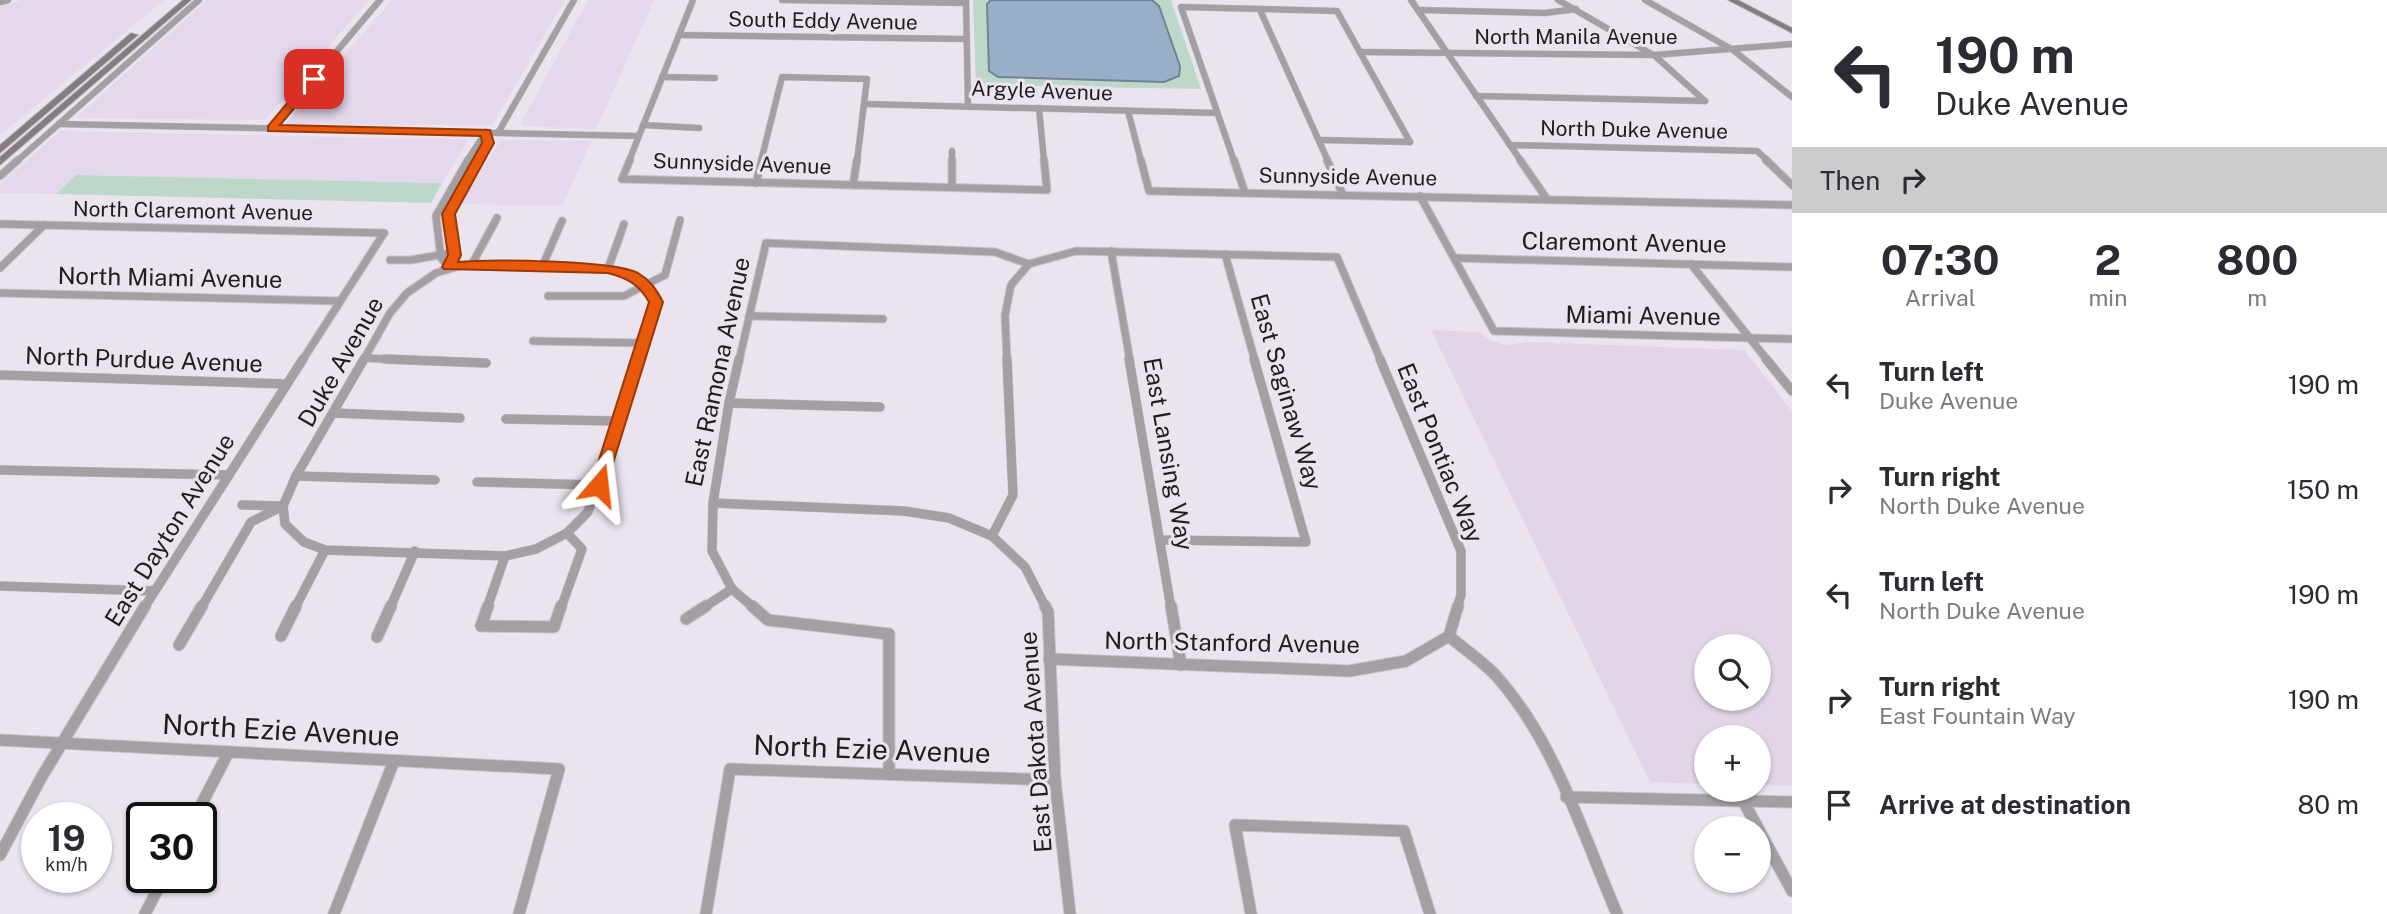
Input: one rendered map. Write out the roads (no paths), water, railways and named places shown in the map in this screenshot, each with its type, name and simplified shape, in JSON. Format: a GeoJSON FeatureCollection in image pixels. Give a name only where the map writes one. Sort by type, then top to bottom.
{"type":"FeatureCollection","features":[{"type":"Feature","properties":{"kind":"main road"},"geometry":{"type":"LineString","coordinates":[[1,158],[174,0]]}},
{"type":"Feature","properties":{"kind":"main road"},"geometry":{"type":"LineString","coordinates":[[1,158],[187,0]]}},
{"type":"Feature","properties":{"kind":"main road"},"geometry":{"type":"LineString","coordinates":[[1732,0],[1792,31]]}},
{"type":"Feature","properties":{"kind":"street"},"geometry":{"type":"LineString","coordinates":[[0,2],[8,0]]}},
{"type":"Feature","properties":{"kind":"street"},"geometry":{"type":"LineString","coordinates":[[0,176],[199,0]]}},
{"type":"Feature","properties":{"kind":"street"},"geometry":{"type":"LineString","coordinates":[[272,128],[380,0]]}},
{"type":"Feature","properties":{"kind":"street"},"geometry":{"type":"LineString","coordinates":[[59,124],[498,132],[574,0]]}},
{"type":"Feature","properties":{"kind":"street"},"geometry":{"type":"LineString","coordinates":[[638,136],[692,0]]}},
{"type":"Feature","properties":{"kind":"street"},"geometry":{"type":"LineString","coordinates":[[782,0],[966,2],[968,106]]}},
{"type":"Feature","properties":{"kind":"street"},"geometry":{"type":"LineString","coordinates":[[1410,0],[1547,199]]}},
{"type":"Feature","properties":{"kind":"street"},"geometry":{"type":"LineString","coordinates":[[1476,96],[1705,102],[1683,76],[1628,36],[1558,0]]}},
{"type":"Feature","properties":{"kind":"street"},"geometry":{"type":"LineString","coordinates":[[1645,0],[1733,50],[1792,97]]}},
{"type":"Feature","properties":{"kind":"street"},"geometry":{"type":"LineString","coordinates":[[1245,192],[1181,7],[1337,11],[1410,142],[1320,140]]}},
{"type":"Feature","properties":{"kind":"street"},"geometry":{"type":"LineString","coordinates":[[1418,10],[1545,13],[1576,9]]}},
{"type":"Feature","properties":{"kind":"street"},"geometry":{"type":"LineString","coordinates":[[1260,10],[1343,195]]}},
{"type":"Feature","properties":{"kind":"street","name":"South Eddy Avenue"},"geometry":{"type":"LineString","coordinates":[[679,35],[966,39]]}},
{"type":"Feature","properties":{"kind":"street","name":"North Manila Avenue"},"geometry":{"type":"LineString","coordinates":[[1360,52],[1654,55],[1792,44]]}},
{"type":"Feature","properties":{"kind":"street"},"geometry":{"type":"LineString","coordinates":[[662,77],[715,78]]}},
{"type":"Feature","properties":{"kind":"street"},"geometry":{"type":"LineString","coordinates":[[756,183],[782,77],[867,79],[866,104],[853,185]]}},
{"type":"Feature","properties":{"kind":"street","name":"Argyle Avenue"},"geometry":{"type":"LineString","coordinates":[[866,104],[1217,113]]}},
{"type":"Feature","properties":{"kind":"street","name":"Sunnyside Avenue"},"geometry":{"type":"LineString","coordinates":[[498,132],[638,136],[622,179],[1047,190],[1039,108]]}},
{"type":"Feature","properties":{"kind":"street","name":"Sunnyside Avenue"},"geometry":{"type":"LineString","coordinates":[[1128,111],[1149,191],[1792,205]]}},
{"type":"Feature","properties":{"kind":"street"},"geometry":{"type":"LineString","coordinates":[[643,125],[699,128]]}},
{"type":"Feature","properties":{"kind":"street"},"geometry":{"type":"LineString","coordinates":[[449,267],[453,252],[448,214],[488,143],[486,132]]}},
{"type":"Feature","properties":{"kind":"street"},"geometry":{"type":"LineString","coordinates":[[449,267],[441,255],[436,216],[477,143],[486,132]]}},
{"type":"Feature","properties":{"kind":"street","name":"North Duke Avenue"},"geometry":{"type":"LineString","coordinates":[[1510,145],[1757,151],[1792,185]]}},
{"type":"Feature","properties":{"kind":"street"},"geometry":{"type":"LineString","coordinates":[[951,151],[952,187]]}},
{"type":"Feature","properties":{"kind":"street"},"geometry":{"type":"LineString","coordinates":[[1,158],[18,160]]}},
{"type":"Feature","properties":{"kind":"street"},"geometry":{"type":"LineString","coordinates":[[1420,196],[1454,258]]}},
{"type":"Feature","properties":{"kind":"street"},"geometry":{"type":"LineString","coordinates":[[472,264],[497,218]]}},
{"type":"Feature","properties":{"kind":"street"},"geometry":{"type":"LineString","coordinates":[[548,296],[624,296],[647,286],[665,275],[680,220]]}},
{"type":"Feature","properties":{"kind":"street"},"geometry":{"type":"LineString","coordinates":[[542,267],[562,221]]}},
{"type":"Feature","properties":{"kind":"street"},"geometry":{"type":"LineString","coordinates":[[608,269],[624,223]]}},
{"type":"Feature","properties":{"kind":"street","name":"North Claremont Avenue"},"geometry":{"type":"LineString","coordinates":[[0,224],[384,233]]}},
{"type":"Feature","properties":{"kind":"street"},"geometry":{"type":"LineString","coordinates":[[0,268],[44,225]]}},
{"type":"Feature","properties":{"kind":"street","name":"East Dayton Avenue"},"geometry":{"type":"LineString","coordinates":[[0,855],[154,591],[384,233]]}},
{"type":"Feature","properties":{"kind":"street","name":"East Ramona Avenue"},"geometry":{"type":"LineString","coordinates":[[889,774],[889,634],[768,620],[732,589],[712,551],[713,503],[729,403],[766,243],[995,252],[1029,264]]}},
{"type":"Feature","properties":{"kind":"street"},"geometry":{"type":"LineString","coordinates":[[992,536],[1013,495],[1005,315],[1011,285],[1029,264],[1076,251],[1337,257]]}},
{"type":"Feature","properties":{"kind":"street","name":"East Lansing Way"},"geometry":{"type":"LineString","coordinates":[[1111,251],[1162,540],[1181,665]]}},
{"type":"Feature","properties":{"kind":"street"},"geometry":{"type":"LineString","coordinates":[[390,260],[411,260],[453,252]]}},
{"type":"Feature","properties":{"kind":"street","name":"East Saginaw Way"},"geometry":{"type":"LineString","coordinates":[[1162,540],[1306,542],[1225,254]]}},
{"type":"Feature","properties":{"kind":"street","name":"East Pontiac Way"},"geometry":{"type":"LineString","coordinates":[[1337,257],[1461,551],[1461,595],[1449,636]]}},
{"type":"Feature","properties":{"kind":"street","name":"Claremont Avenue"},"geometry":{"type":"LineString","coordinates":[[1454,258],[1792,267]]}},
{"type":"Feature","properties":{"kind":"street","name":"Miami Avenue"},"geometry":{"type":"LineString","coordinates":[[1454,258],[1494,331],[1792,339]]}},
{"type":"Feature","properties":{"kind":"street","name":"Duke Avenue"},"geometry":{"type":"LineString","coordinates":[[283,506],[296,476],[364,358],[406,292],[449,267],[472,264],[608,269],[631,275],[647,286]]}},
{"type":"Feature","properties":{"kind":"street"},"geometry":{"type":"LineString","coordinates":[[1692,264],[1792,391]]}},
{"type":"Feature","properties":{"kind":"street"},"geometry":{"type":"LineString","coordinates":[[283,506],[285,524],[304,542],[325,550],[505,556],[536,549],[567,533],[588,512],[599,485],[656,302],[647,286]]}},
{"type":"Feature","properties":{"kind":"street","name":"North Miami Avenue"},"geometry":{"type":"LineString","coordinates":[[0,293],[340,301]]}},
{"type":"Feature","properties":{"kind":"street"},"geometry":{"type":"LineString","coordinates":[[749,316],[883,319]]}},
{"type":"Feature","properties":{"kind":"street"},"geometry":{"type":"LineString","coordinates":[[533,341],[643,343]]}},
{"type":"Feature","properties":{"kind":"street"},"geometry":{"type":"LineString","coordinates":[[364,358],[486,363]]}},
{"type":"Feature","properties":{"kind":"street","name":"North Purdue Avenue"},"geometry":{"type":"LineString","coordinates":[[0,375],[286,384]]}},
{"type":"Feature","properties":{"kind":"street"},"geometry":{"type":"LineString","coordinates":[[729,403],[880,407]]}},
{"type":"Feature","properties":{"kind":"street"},"geometry":{"type":"LineString","coordinates":[[333,413],[460,418]]}},
{"type":"Feature","properties":{"kind":"street"},"geometry":{"type":"LineString","coordinates":[[506,419],[618,421]]}},
{"type":"Feature","properties":{"kind":"street"},"geometry":{"type":"LineString","coordinates":[[0,470],[229,475]]}},
{"type":"Feature","properties":{"kind":"street"},"geometry":{"type":"LineString","coordinates":[[296,476],[435,480]]}},
{"type":"Feature","properties":{"kind":"street"},"geometry":{"type":"LineString","coordinates":[[477,482],[599,485]]}},
{"type":"Feature","properties":{"kind":"street","name":"East Dakota Avenue"},"geometry":{"type":"LineString","coordinates":[[713,503],[904,511],[949,517],[992,536],[1025,567],[1048,612],[1055,780],[1070,914]]}},
{"type":"Feature","properties":{"kind":"street"},"geometry":{"type":"LineString","coordinates":[[242,505],[283,506]]}},
{"type":"Feature","properties":{"kind":"street"},"geometry":{"type":"LineString","coordinates":[[179,645],[251,522],[283,506]]}},
{"type":"Feature","properties":{"kind":"street"},"geometry":{"type":"LineString","coordinates":[[505,556],[481,626],[554,627],[582,549],[567,533]]}},
{"type":"Feature","properties":{"kind":"street"},"geometry":{"type":"LineString","coordinates":[[281,636],[325,550]]}},
{"type":"Feature","properties":{"kind":"street"},"geometry":{"type":"LineString","coordinates":[[377,637],[415,551]]}},
{"type":"Feature","properties":{"kind":"street"},"geometry":{"type":"LineString","coordinates":[[0,586],[154,591]]}},
{"type":"Feature","properties":{"kind":"street"},"geometry":{"type":"LineString","coordinates":[[686,619],[732,589]]}},
{"type":"Feature","properties":{"kind":"street"},"geometry":{"type":"LineString","coordinates":[[1449,636],[1497,677],[1531,724],[1566,797],[1616,914]]}},
{"type":"Feature","properties":{"kind":"street","name":"North Stanford Avenue"},"geometry":{"type":"LineString","coordinates":[[1049,659],[1349,671],[1406,661],[1449,636]]}},
{"type":"Feature","properties":{"kind":"street","name":"North Ezie Avenue"},"geometry":{"type":"LineString","coordinates":[[0,740],[228,754],[559,769],[519,914]]}},
{"type":"Feature","properties":{"kind":"street"},"geometry":{"type":"LineString","coordinates":[[203,802],[228,754]]}},
{"type":"Feature","properties":{"kind":"street"},"geometry":{"type":"LineString","coordinates":[[334,914],[394,761]]}},
{"type":"Feature","properties":{"kind":"street","name":"North Ezie Avenue"},"geometry":{"type":"LineString","coordinates":[[706,914],[730,769],[1055,780]]}},
{"type":"Feature","properties":{"kind":"street"},"geometry":{"type":"LineString","coordinates":[[1566,797],[1694,798]]}},
{"type":"Feature","properties":{"kind":"street"},"geometry":{"type":"LineString","coordinates":[[1771,801],[1792,802]]}},
{"type":"Feature","properties":{"kind":"street"},"geometry":{"type":"LineString","coordinates":[[1251,914],[1235,825],[1404,831],[1430,914]]}},
{"type":"Feature","properties":{"kind":"street"},"geometry":{"type":"LineString","coordinates":[[1771,853],[1792,891]]}},
{"type":"Feature","properties":{"kind":"street"},"geometry":{"type":"LineString","coordinates":[[145,914],[156,893]]}},
{"type":"Feature","properties":{"kind":"water"},"geometry":{"type":"Polygon","coordinates":[[[991,0],[1152,0],[1159,6],[1180,66],[1179,76],[1164,82],[998,77],[989,71],[987,4],[991,0]]]}}]}
